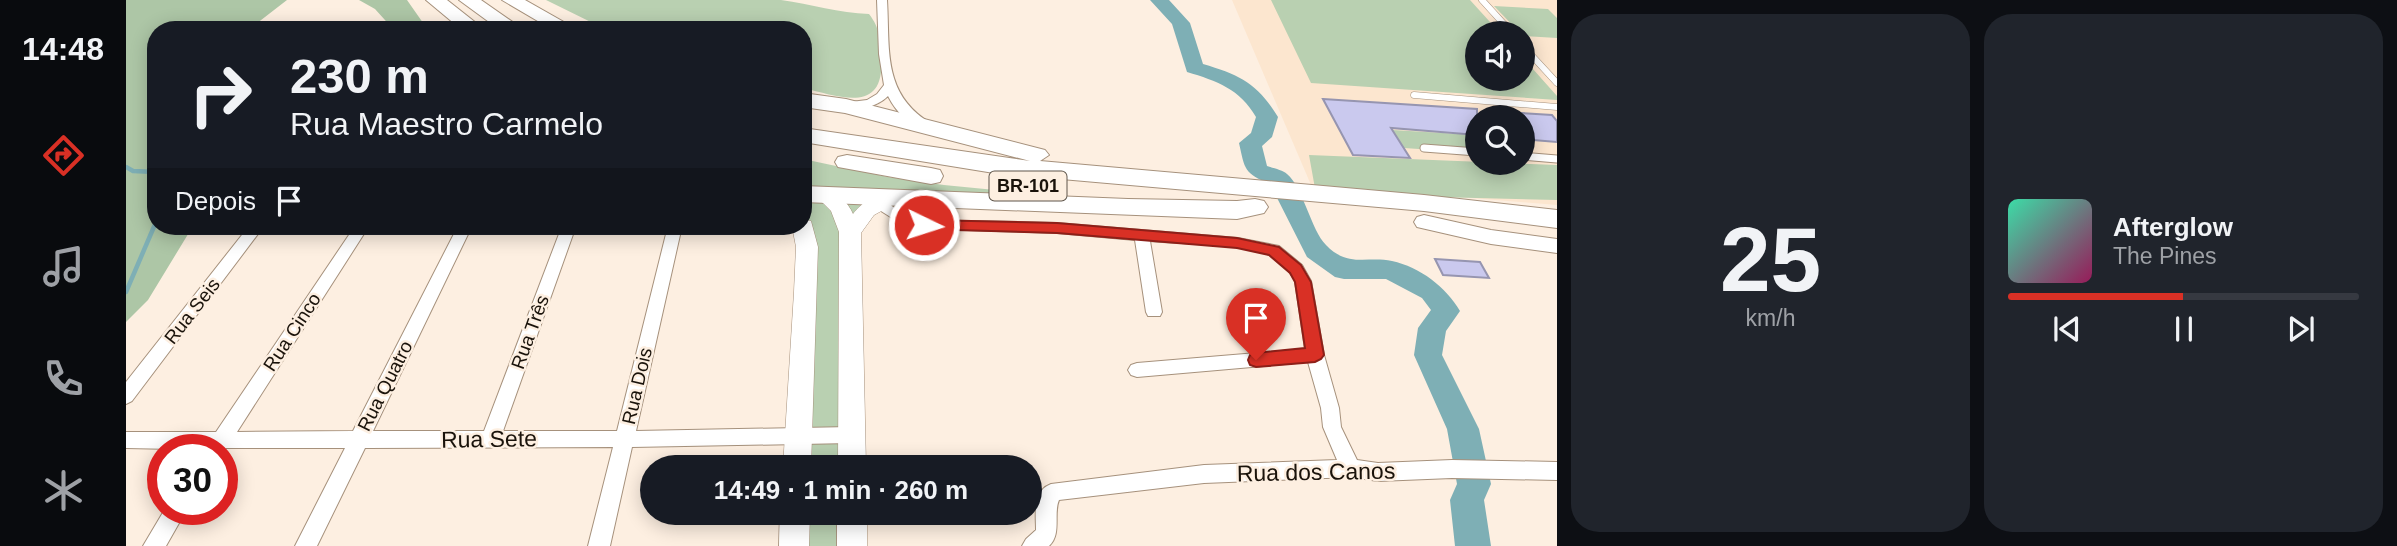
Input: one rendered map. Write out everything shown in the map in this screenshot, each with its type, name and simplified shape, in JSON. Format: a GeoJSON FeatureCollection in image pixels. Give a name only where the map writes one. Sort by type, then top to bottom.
{"type":"FeatureCollection","features":[{"type":"Feature","properties":{"kind":"highway"},"geometry":{"type":"LineString","coordinates":[[427,0],[439,21]]}},
{"type":"Feature","properties":{"kind":"highway"},"geometry":{"type":"LineString","coordinates":[[435,0],[463,21]]}},
{"type":"Feature","properties":{"kind":"highway"},"geometry":{"type":"LineString","coordinates":[[468,0],[500,21]]}},
{"type":"Feature","properties":{"kind":"highway"},"geometry":{"type":"LineString","coordinates":[[511,0],[551,21]]}},
{"type":"Feature","properties":{"kind":"highway"},"geometry":{"type":"LineString","coordinates":[[812,101],[846,106],[936,131],[1135,178]]}},
{"type":"Feature","properties":{"kind":"highway","name":"BR-101"},"geometry":{"type":"LineString","coordinates":[[812,136],[994,165],[1135,178],[1260,201],[1306,202],[1424,222],[1557,236]]}},
{"type":"Feature","properties":{"kind":"highway","name":"BR-101"},"geometry":{"type":"LineString","coordinates":[[812,155],[891,170],[987,183],[1185,198],[1492,210],[1557,219]]}},
{"type":"Feature","properties":{"kind":"highway","name":"BR-101"},"geometry":{"type":"LineString","coordinates":[[814,194],[886,200],[1237,210],[1260,201]]}},
{"type":"Feature","properties":{"kind":"main road"},"geometry":{"type":"LineString","coordinates":[[814,194],[840,208],[850,232],[852,455]]}},
{"type":"Feature","properties":{"kind":"main road"},"geometry":{"type":"LineString","coordinates":[[850,232],[867,210],[886,200]]}},
{"type":"Feature","properties":{"kind":"main road"},"geometry":{"type":"LineString","coordinates":[[1492,210],[1557,210]]}},
{"type":"Feature","properties":{"kind":"main road"},"geometry":{"type":"LineString","coordinates":[[1424,222],[1491,237],[1557,246]]}},
{"type":"Feature","properties":{"kind":"main road"},"geometry":{"type":"LineString","coordinates":[[797,455],[806,292],[805,235]]}},
{"type":"Feature","properties":{"kind":"main road"},"geometry":{"type":"LineString","coordinates":[[794,546],[795,525]]}},
{"type":"Feature","properties":{"kind":"main road"},"geometry":{"type":"LineString","coordinates":[[852,525],[852,546]]}},
{"type":"Feature","properties":{"kind":"street"},"geometry":{"type":"LineString","coordinates":[[882,0],[889,86],[895,100],[909,118],[936,131]]}},
{"type":"Feature","properties":{"kind":"street"},"geometry":{"type":"LineString","coordinates":[[846,106],[876,101],[884,97],[889,86]]}},
{"type":"Feature","properties":{"kind":"street"},"geometry":{"type":"LineString","coordinates":[[886,200],[908,223],[1057,228],[1257,246],[1274,250],[1286,259],[1303,282],[1315,355],[1330,408],[1332,427],[1351,468]]}},
{"type":"Feature","properties":{"kind":"street","name":"Rua Seis"},"geometry":{"type":"LineString","coordinates":[[126,396],[250,235]]}},
{"type":"Feature","properties":{"kind":"street","name":"Rua Cinco"},"geometry":{"type":"LineString","coordinates":[[225,434],[356,235]]}},
{"type":"Feature","properties":{"kind":"street","name":"Rua Quatro"},"geometry":{"type":"LineString","coordinates":[[306,546],[460,235]]}},
{"type":"Feature","properties":{"kind":"street","name":"Rua Três"},"geometry":{"type":"LineString","coordinates":[[491,439],[566,235]]}},
{"type":"Feature","properties":{"kind":"street","name":"Rua Dois"},"geometry":{"type":"LineString","coordinates":[[599,546],[673,235]]}},
{"type":"Feature","properties":{"kind":"street"},"geometry":{"type":"LineString","coordinates":[[1142,236],[1154,312]]}},
{"type":"Feature","properties":{"kind":"street"},"geometry":{"type":"LineString","coordinates":[[1138,370],[1315,355]]}},
{"type":"Feature","properties":{"kind":"street","name":"Rua Sete"},"geometry":{"type":"LineString","coordinates":[[238,444],[851,435]]}},
{"type":"Feature","properties":{"kind":"street","name":"Rua Sete"},"geometry":{"type":"LineString","coordinates":[[126,440],[147,441]]}},
{"type":"Feature","properties":{"kind":"street","name":"Rua dos Canos"},"geometry":{"type":"LineString","coordinates":[[1033,546],[1046,535],[1047,499],[1051,493],[1075,488],[1204,474],[1351,468],[1378,472],[1452,469],[1557,471]]}},
{"type":"Feature","properties":{"kind":"street"},"geometry":{"type":"LineString","coordinates":[[148,546],[154,546],[167,525]]}},
{"type":"Feature","properties":{"kind":"lane"},"geometry":{"type":"LineString","coordinates":[[1482,0],[1501,21]]}},
{"type":"Feature","properties":{"kind":"lane"},"geometry":{"type":"LineString","coordinates":[[1535,59],[1557,83]]}},
{"type":"Feature","properties":{"kind":"lane"},"geometry":{"type":"LineString","coordinates":[[1414,95],[1557,107]]}},
{"type":"Feature","properties":{"kind":"lane"},"geometry":{"type":"LineString","coordinates":[[1423,148],[1465,151]]}},
{"type":"Feature","properties":{"kind":"lane"},"geometry":{"type":"LineString","coordinates":[[1535,157],[1557,159]]}},
{"type":"Feature","properties":{"kind":"shaded area"},"geometry":{"type":"Polygon","coordinates":[[[1232,0],[1557,0],[1557,205],[1311,185],[1232,0]]]}},
{"type":"Feature","properties":{"kind":"green space"},"geometry":{"type":"Polygon","coordinates":[[[126,0],[287,0],[260,21],[147,21],[147,235],[188,235],[148,300],[126,322],[126,0]]]}},
{"type":"Feature","properties":{"kind":"green space"},"geometry":{"type":"Polygon","coordinates":[[[359,0],[407,0],[422,21],[386,21],[375,9],[359,0]]]}},
{"type":"Feature","properties":{"kind":"green space"},"geometry":{"type":"Polygon","coordinates":[[[546,0],[781,0],[869,14],[879,34],[881,75],[876,87],[869,94],[858,97],[812,90],[812,21],[589,21],[546,0]]]}},
{"type":"Feature","properties":{"kind":"green space"},"geometry":{"type":"Polygon","coordinates":[[[1271,0],[1470,0],[1489,21],[1465,21],[1465,91],[1535,91],[1535,71],[1557,96],[1557,100],[1311,83],[1271,0]]]}},
{"type":"Feature","properties":{"kind":"green space"},"geometry":{"type":"Polygon","coordinates":[[[1494,6],[1548,9],[1557,18],[1557,38],[1535,37],[1535,21],[1508,21],[1494,6]]]}},
{"type":"Feature","properties":{"kind":"green space"},"geometry":{"type":"Polygon","coordinates":[[[1392,130],[1465,134],[1465,152],[1404,148],[1392,130]]]}},
{"type":"Feature","properties":{"kind":"green space"},"geometry":{"type":"Polygon","coordinates":[[[1309,155],[1465,161],[1465,175],[1535,175],[1535,164],[1557,165],[1557,200],[1316,194],[1309,155]]]}},
{"type":"Feature","properties":{"kind":"green space"},"geometry":{"type":"Polygon","coordinates":[[[812,161],[888,177],[944,185],[1168,207],[812,194],[812,161]]]}},
{"type":"Feature","properties":{"kind":"green space"},"geometry":{"type":"Polygon","coordinates":[[[812,199],[871,199],[846,239],[847,455],[804,455],[812,199]]]}},
{"type":"Feature","properties":{"kind":"green space"},"geometry":{"type":"Polygon","coordinates":[[[802,525],[847,525],[847,546],[801,546],[802,525]]]}},
{"type":"Feature","properties":{"kind":"building"},"geometry":{"type":"Polygon","coordinates":[[[1323,99],[1465,108],[1465,134],[1391,128],[1410,158],[1353,155],[1323,99]]]}},
{"type":"Feature","properties":{"kind":"building"},"geometry":{"type":"Polygon","coordinates":[[[1535,114],[1552,115],[1557,121],[1557,142],[1535,140],[1535,114]]]}},
{"type":"Feature","properties":{"kind":"building"},"geometry":{"type":"Polygon","coordinates":[[[1435,259],[1480,262],[1489,278],[1443,275],[1435,259]]]}},
{"type":"Feature","properties":{"kind":"waterway"},"geometry":{"type":"LineString","coordinates":[[1159,0],[1181,23],[1194,68],[1237,83],[1260,105],[1267,117],[1261,137],[1250,143],[1257,170],[1279,179],[1316,251],[1344,270],[1390,270],[1431,291],[1446,311],[1432,328],[1428,355],[1463,429],[1474,484],[1467,500],[1473,546]]}},
{"type":"Feature","properties":{"kind":"waterway"},"geometry":{"type":"LineString","coordinates":[[126,167],[133,171],[147,172]]}},
{"type":"Feature","properties":{"kind":"waterway"},"geometry":{"type":"LineString","coordinates":[[126,292],[150,235]]}},
{"type":"Feature","properties":{"kind":"route"},"geometry":{"type":"LineString","coordinates":[[924,225],[953,228],[1057,228],[1237,243],[1274,250],[1296,269],[1303,282],[1315,355],[1256,360]]}}]}
